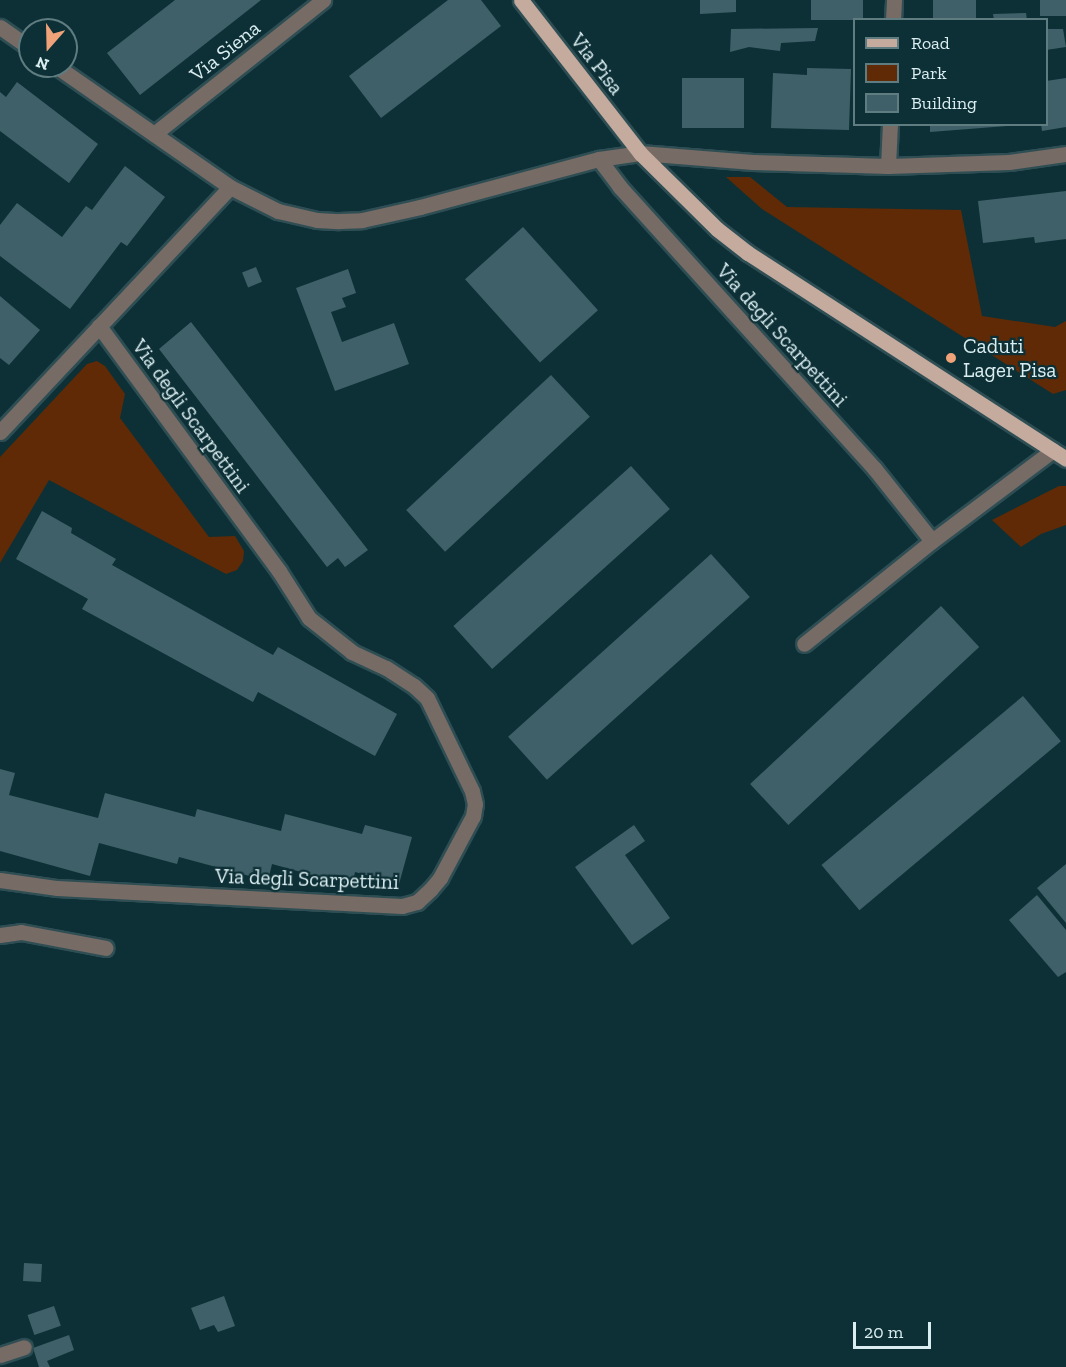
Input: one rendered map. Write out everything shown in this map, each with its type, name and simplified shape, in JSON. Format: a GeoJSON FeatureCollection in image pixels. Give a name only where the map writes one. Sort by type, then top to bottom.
{"type":"FeatureCollection","features":[{"type":"Feature","properties":{"kind":"main road","name":"Via Pisa"},"geometry":{"type":"LineString","coordinates":[[521,0],[640,153],[695,211],[748,253],[1066,459]]}},
{"type":"Feature","properties":{"kind":"street","name":"Via Siena"},"geometry":{"type":"LineString","coordinates":[[154,134],[323,0]]}},
{"type":"Feature","properties":{"kind":"street"},"geometry":{"type":"LineString","coordinates":[[893,18],[894,0]]}},
{"type":"Feature","properties":{"kind":"street"},"geometry":{"type":"LineString","coordinates":[[0,27],[18,40]]}},
{"type":"Feature","properties":{"kind":"street"},"geometry":{"type":"LineString","coordinates":[[73,78],[230,187],[278,211],[317,220],[362,220],[452,200],[599,159],[640,153],[753,162],[888,166],[1009,162],[1066,154]]}},
{"type":"Feature","properties":{"kind":"street"},"geometry":{"type":"LineString","coordinates":[[888,166],[890,126]]}},
{"type":"Feature","properties":{"kind":"street","name":"Via degli Scarpettini"},"geometry":{"type":"LineString","coordinates":[[599,159],[620,187],[874,468],[932,541]]}},
{"type":"Feature","properties":{"kind":"street"},"geometry":{"type":"LineString","coordinates":[[0,432],[230,187]]}},
{"type":"Feature","properties":{"kind":"street","name":"Via degli Scarpettini"},"geometry":{"type":"LineString","coordinates":[[0,880],[57,888],[402,906],[417,902],[430,890],[446,868],[473,816],[475,804],[469,783],[427,698],[414,686],[386,668],[352,652],[309,618],[279,571],[99,326]]}},
{"type":"Feature","properties":{"kind":"street"},"geometry":{"type":"LineString","coordinates":[[804,644],[932,541],[1053,450]]}},
{"type":"Feature","properties":{"kind":"street"},"geometry":{"type":"LineString","coordinates":[[0,935],[21,932],[106,948]]}},
{"type":"Feature","properties":{"kind":"street"},"geometry":{"type":"LineString","coordinates":[[0,1355],[24,1347]]}},
{"type":"Feature","properties":{"kind":"green space"},"geometry":{"type":"Polygon","coordinates":[[[726,177],[750,177],[787,207],[961,210],[982,316],[1055,327],[1066,321],[1066,390],[1053,394],[762,209],[726,177]]]}},
{"type":"Feature","properties":{"kind":"green space"},"geometry":{"type":"Polygon","coordinates":[[[97,361],[105,366],[125,394],[120,418],[209,537],[235,536],[244,551],[243,561],[237,570],[226,574],[49,480],[0,563],[0,457],[87,364],[97,361]]]}},
{"type":"Feature","properties":{"kind":"green space"},"geometry":{"type":"Polygon","coordinates":[[[1059,486],[1066,486],[1066,525],[1041,534],[1021,547],[992,520],[1059,486]]]}},
{"type":"Feature","properties":{"kind":"building"},"geometry":{"type":"Polygon","coordinates":[[[175,0],[261,0],[140,95],[107,53],[175,0]]]}},
{"type":"Feature","properties":{"kind":"building"},"geometry":{"type":"Polygon","coordinates":[[[448,0],[481,0],[501,26],[381,118],[349,76],[448,0]]]}},
{"type":"Feature","properties":{"kind":"building"},"geometry":{"type":"Polygon","coordinates":[[[700,0],[736,0],[736,12],[700,14],[700,0]]]}},
{"type":"Feature","properties":{"kind":"building"},"geometry":{"type":"Polygon","coordinates":[[[811,0],[863,0],[863,18],[811,20],[811,0]]]}},
{"type":"Feature","properties":{"kind":"building"},"geometry":{"type":"Polygon","coordinates":[[[933,0],[976,0],[976,18],[933,18],[933,0]]]}},
{"type":"Feature","properties":{"kind":"building"},"geometry":{"type":"Polygon","coordinates":[[[1040,0],[1066,0],[1066,16],[1040,16],[1040,0]]]}},
{"type":"Feature","properties":{"kind":"building"},"geometry":{"type":"Polygon","coordinates":[[[1026,13],[1027,18],[994,18],[993,14],[1026,13]]]}},
{"type":"Feature","properties":{"kind":"building"},"geometry":{"type":"Polygon","coordinates":[[[818,28],[815,41],[781,43],[780,51],[749,47],[730,52],[731,29],[818,28]]]}},
{"type":"Feature","properties":{"kind":"building"},"geometry":{"type":"Polygon","coordinates":[[[1048,29],[1063,29],[1066,47],[1048,50],[1048,29]]]}},
{"type":"Feature","properties":{"kind":"building"},"geometry":{"type":"Polygon","coordinates":[[[807,68],[851,69],[849,130],[771,128],[773,73],[807,75],[807,68]]]}},
{"type":"Feature","properties":{"kind":"building"},"geometry":{"type":"Polygon","coordinates":[[[682,78],[744,78],[744,128],[682,128],[682,78]]]}},
{"type":"Feature","properties":{"kind":"building"},"geometry":{"type":"Polygon","coordinates":[[[1066,78],[1066,127],[1042,131],[1041,126],[1048,126],[1048,81],[1066,78]]]}},
{"type":"Feature","properties":{"kind":"building"},"geometry":{"type":"Polygon","coordinates":[[[17,82],[98,144],[69,183],[0,131],[0,92],[6,97],[17,82]]]}},
{"type":"Feature","properties":{"kind":"building"},"geometry":{"type":"Polygon","coordinates":[[[930,126],[1007,126],[930,132],[930,126]]]}},
{"type":"Feature","properties":{"kind":"building"},"geometry":{"type":"Polygon","coordinates":[[[125,166],[165,197],[127,246],[121,242],[70,309],[0,256],[0,225],[17,203],[62,237],[86,206],[92,210],[125,166]]]}},
{"type":"Feature","properties":{"kind":"building"},"geometry":{"type":"Polygon","coordinates":[[[1066,191],[1066,239],[1035,243],[1034,237],[983,243],[978,201],[1066,191]]]}},
{"type":"Feature","properties":{"kind":"building"},"geometry":{"type":"Polygon","coordinates":[[[523,227],[598,310],[540,362],[465,279],[523,227]]]}},
{"type":"Feature","properties":{"kind":"building"},"geometry":{"type":"Polygon","coordinates":[[[256,267],[262,282],[248,287],[242,273],[256,267]]]}},
{"type":"Feature","properties":{"kind":"building"},"geometry":{"type":"Polygon","coordinates":[[[348,269],[356,293],[342,298],[346,307],[331,312],[342,342],[394,323],[409,364],[335,391],[296,288],[348,269]]]}},
{"type":"Feature","properties":{"kind":"building"},"geometry":{"type":"Polygon","coordinates":[[[0,296],[40,330],[9,365],[0,358],[0,296]]]}},
{"type":"Feature","properties":{"kind":"building"},"geometry":{"type":"Polygon","coordinates":[[[191,322],[368,550],[345,567],[338,558],[327,567],[159,349],[191,322]]]}},
{"type":"Feature","properties":{"kind":"building"},"geometry":{"type":"Polygon","coordinates":[[[551,375],[590,417],[445,552],[406,510],[551,375]]]}},
{"type":"Feature","properties":{"kind":"building"},"geometry":{"type":"Polygon","coordinates":[[[631,466],[670,509],[492,669],[453,626],[631,466]]]}},
{"type":"Feature","properties":{"kind":"building"},"geometry":{"type":"Polygon","coordinates":[[[42,511],[72,528],[71,533],[116,559],[112,565],[273,655],[278,647],[397,714],[375,756],[258,692],[253,702],[82,609],[88,599],[16,559],[42,511]]]}},
{"type":"Feature","properties":{"kind":"building"},"geometry":{"type":"Polygon","coordinates":[[[711,554],[750,597],[547,780],[508,737],[711,554]]]}},
{"type":"Feature","properties":{"kind":"building"},"geometry":{"type":"Polygon","coordinates":[[[941,606],[979,647],[788,825],[750,784],[941,606]]]}},
{"type":"Feature","properties":{"kind":"building"},"geometry":{"type":"Polygon","coordinates":[[[1023,696],[1061,741],[859,910],[822,865],[1023,696]]]}},
{"type":"Feature","properties":{"kind":"building"},"geometry":{"type":"Polygon","coordinates":[[[0,769],[15,773],[9,795],[98,818],[105,793],[195,817],[197,809],[281,831],[285,814],[362,834],[365,825],[412,837],[399,884],[355,872],[352,886],[272,864],[268,881],[179,857],[177,864],[99,843],[90,876],[0,851],[0,769]]]}},
{"type":"Feature","properties":{"kind":"building"},"geometry":{"type":"Polygon","coordinates":[[[634,825],[645,841],[625,855],[670,918],[632,945],[575,867],[634,825]]]}},
{"type":"Feature","properties":{"kind":"building"},"geometry":{"type":"Polygon","coordinates":[[[1066,864],[1066,923],[1037,888],[1066,864]]]}},
{"type":"Feature","properties":{"kind":"building"},"geometry":{"type":"Polygon","coordinates":[[[1037,895],[1066,930],[1066,972],[1058,977],[1009,920],[1037,895]]]}},
{"type":"Feature","properties":{"kind":"building"},"geometry":{"type":"Polygon","coordinates":[[[24,1263],[42,1264],[41,1282],[23,1281],[24,1263]]]}},
{"type":"Feature","properties":{"kind":"building"},"geometry":{"type":"Polygon","coordinates":[[[224,1296],[235,1326],[218,1332],[214,1325],[200,1330],[191,1308],[224,1296]]]}},
{"type":"Feature","properties":{"kind":"building"},"geometry":{"type":"Polygon","coordinates":[[[54,1306],[61,1326],[34,1335],[28,1315],[54,1306]]]}},
{"type":"Feature","properties":{"kind":"building"},"geometry":{"type":"Polygon","coordinates":[[[69,1335],[74,1350],[47,1361],[50,1367],[39,1367],[33,1348],[69,1335]]]}},
{"type":"Feature","properties":{"kind":"place","name":"Caduti Lager Pisa"},"geometry":{"type":"Point","coordinates":[951,358]}}]}
